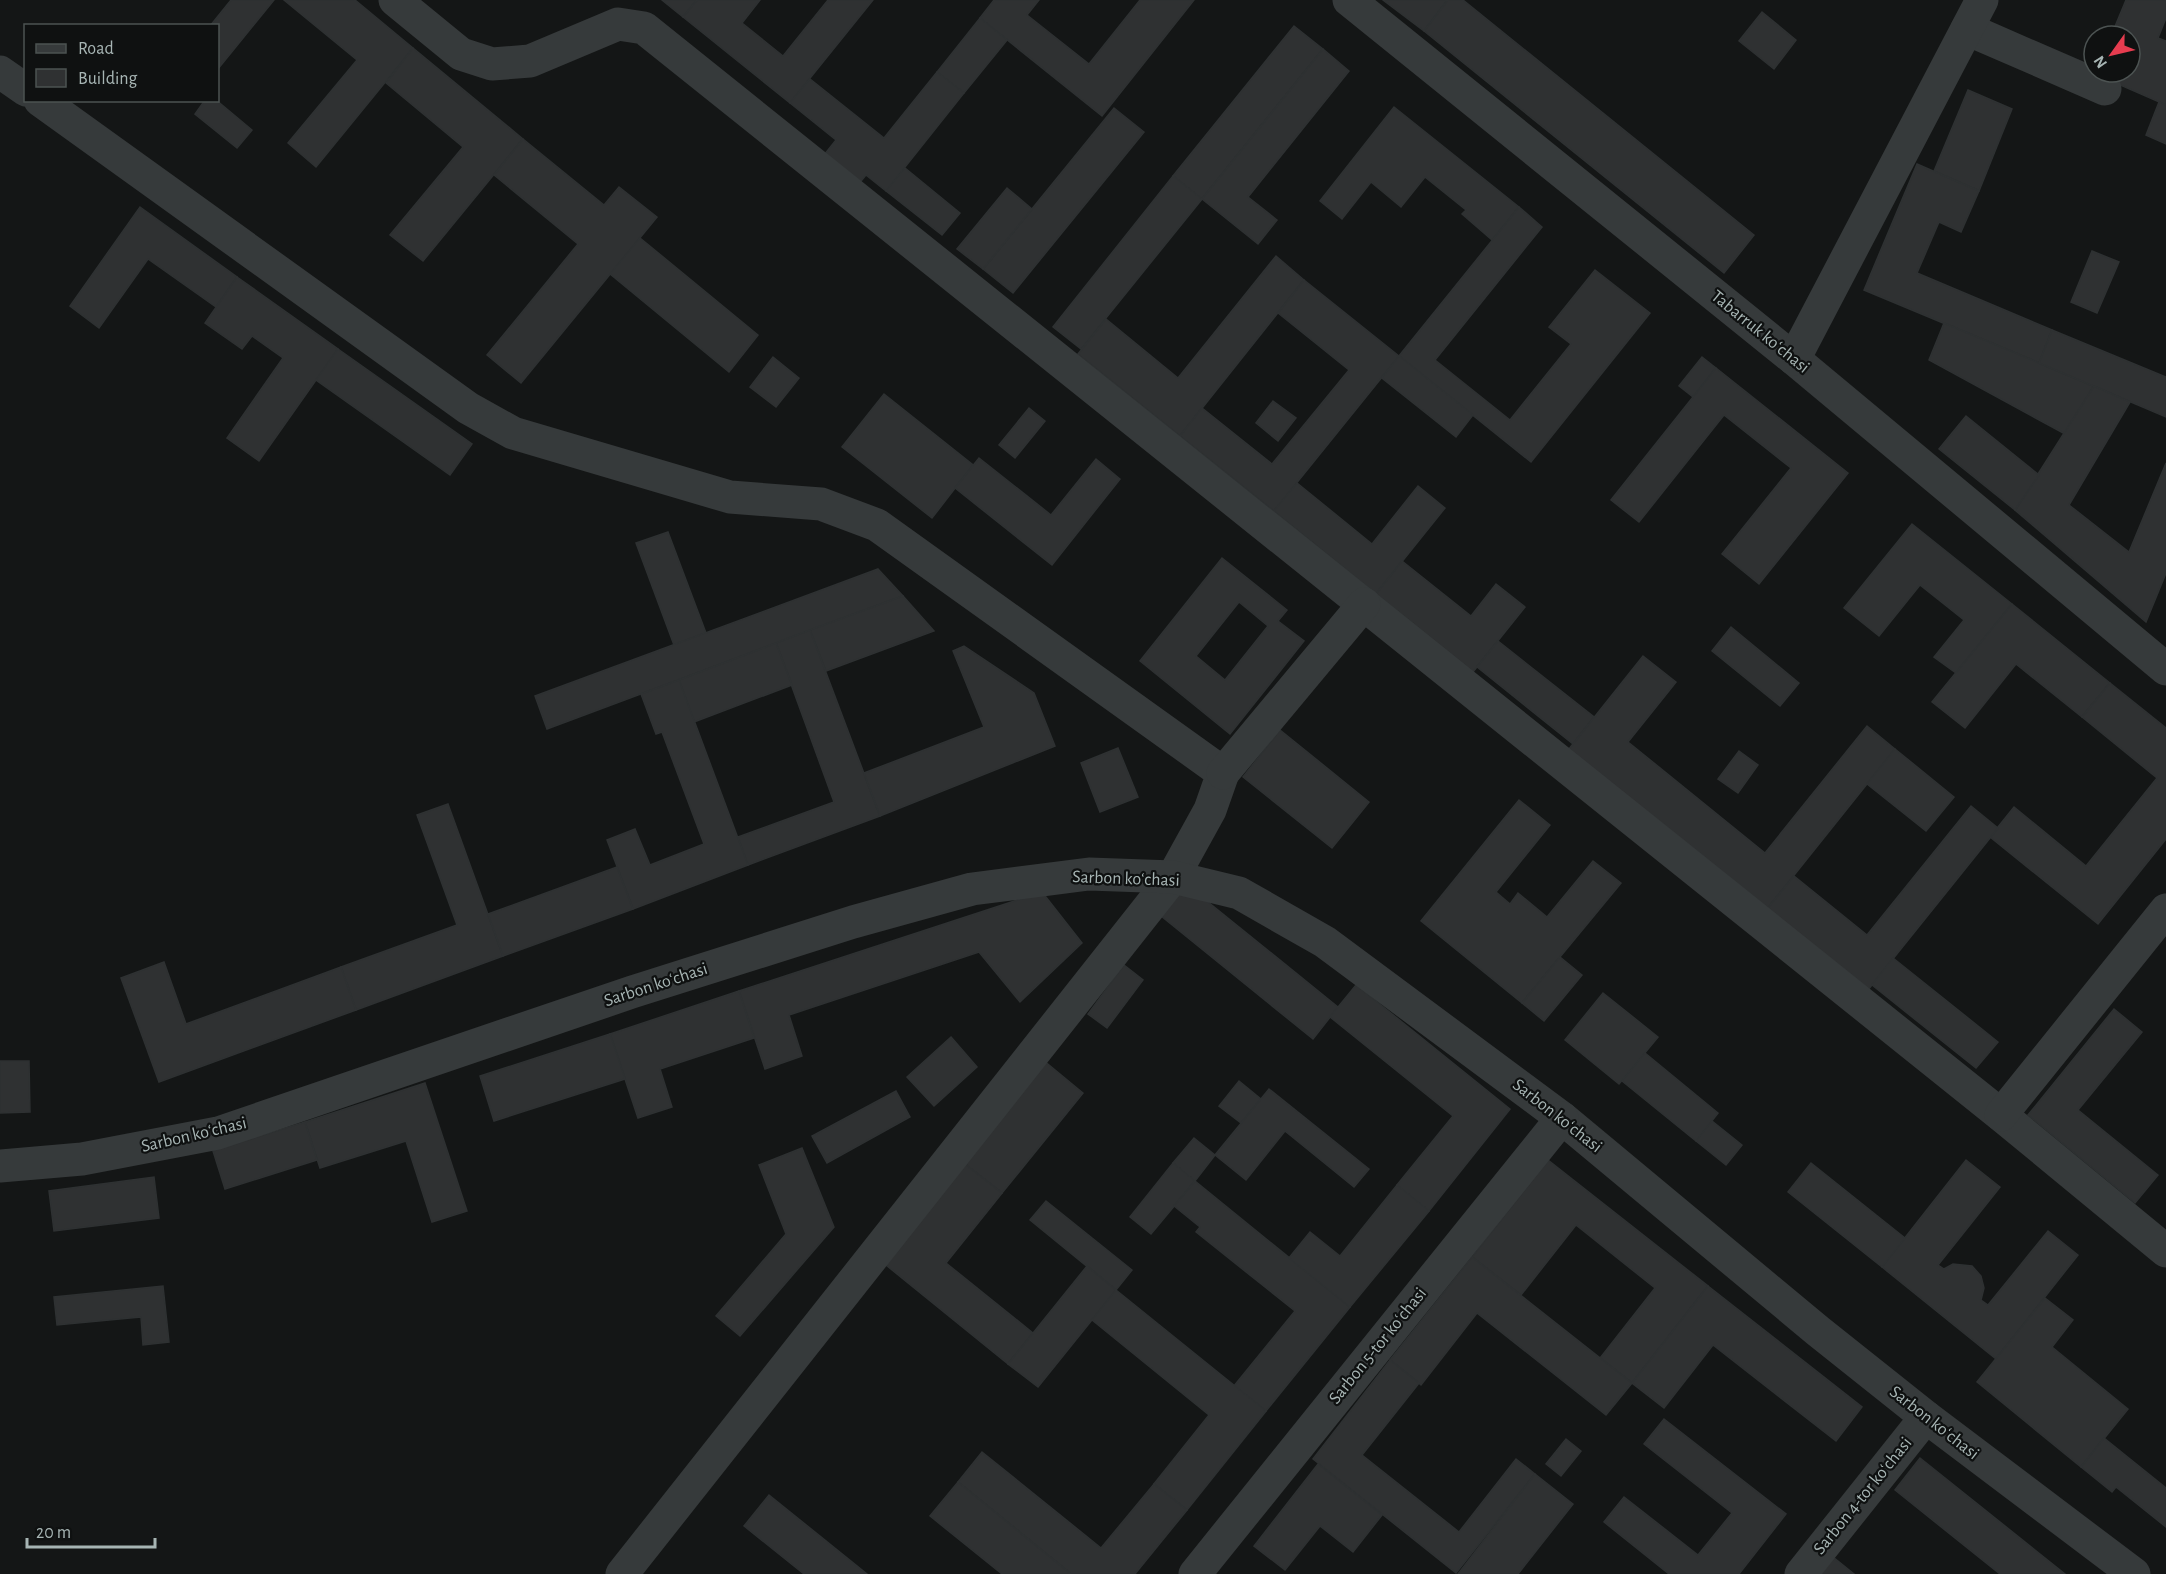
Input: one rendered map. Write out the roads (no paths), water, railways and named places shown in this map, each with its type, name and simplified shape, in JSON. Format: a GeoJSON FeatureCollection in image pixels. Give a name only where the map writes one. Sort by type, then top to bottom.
{"type":"FeatureCollection","features":[{"type":"Feature","properties":{"kind":"street"},"geometry":{"type":"LineString","coordinates":[[395,0],[461,54],[492,64],[530,61],[618,24],[644,28],[2001,1115],[2166,1251]]}},
{"type":"Feature","properties":{"kind":"street","name":"Tabarruk koʻchasi"},"geometry":{"type":"LineString","coordinates":[[1349,0],[1794,359],[2166,668]]}},
{"type":"Feature","properties":{"kind":"street"},"geometry":{"type":"LineString","coordinates":[[1794,359],[1982,0]]}},
{"type":"Feature","properties":{"kind":"street"},"geometry":{"type":"LineString","coordinates":[[1967,29],[2105,89]]}},
{"type":"Feature","properties":{"kind":"street"},"geometry":{"type":"LineString","coordinates":[[0,72],[24,89]]}},
{"type":"Feature","properties":{"kind":"street"},"geometry":{"type":"LineString","coordinates":[[43,102],[468,408],[513,433],[730,497],[821,504],[877,525],[1223,773]]}},
{"type":"Feature","properties":{"kind":"street"},"geometry":{"type":"LineString","coordinates":[[622,1574],[1173,877],[1210,810],[1223,773],[1364,604]]}},
{"type":"Feature","properties":{"kind":"street","name":"Sarbon koʻchasi"},"geometry":{"type":"LineString","coordinates":[[0,1166],[82,1159],[218,1133],[632,992],[853,922],[972,889],[1089,874],[1173,877],[1239,893],[1324,942],[1562,1118],[1818,1331],[1926,1417],[2134,1574]]}},
{"type":"Feature","properties":{"kind":"street"},"geometry":{"type":"LineString","coordinates":[[2001,1115],[2166,910]]}},
{"type":"Feature","properties":{"kind":"street","name":"Sarbon 5-tor koʻchasi"},"geometry":{"type":"LineString","coordinates":[[1195,1574],[1562,1118]]}},
{"type":"Feature","properties":{"kind":"street","name":"Sarbon 4-tor koʻchasi"},"geometry":{"type":"LineString","coordinates":[[1801,1574],[1926,1417]]}}]}
